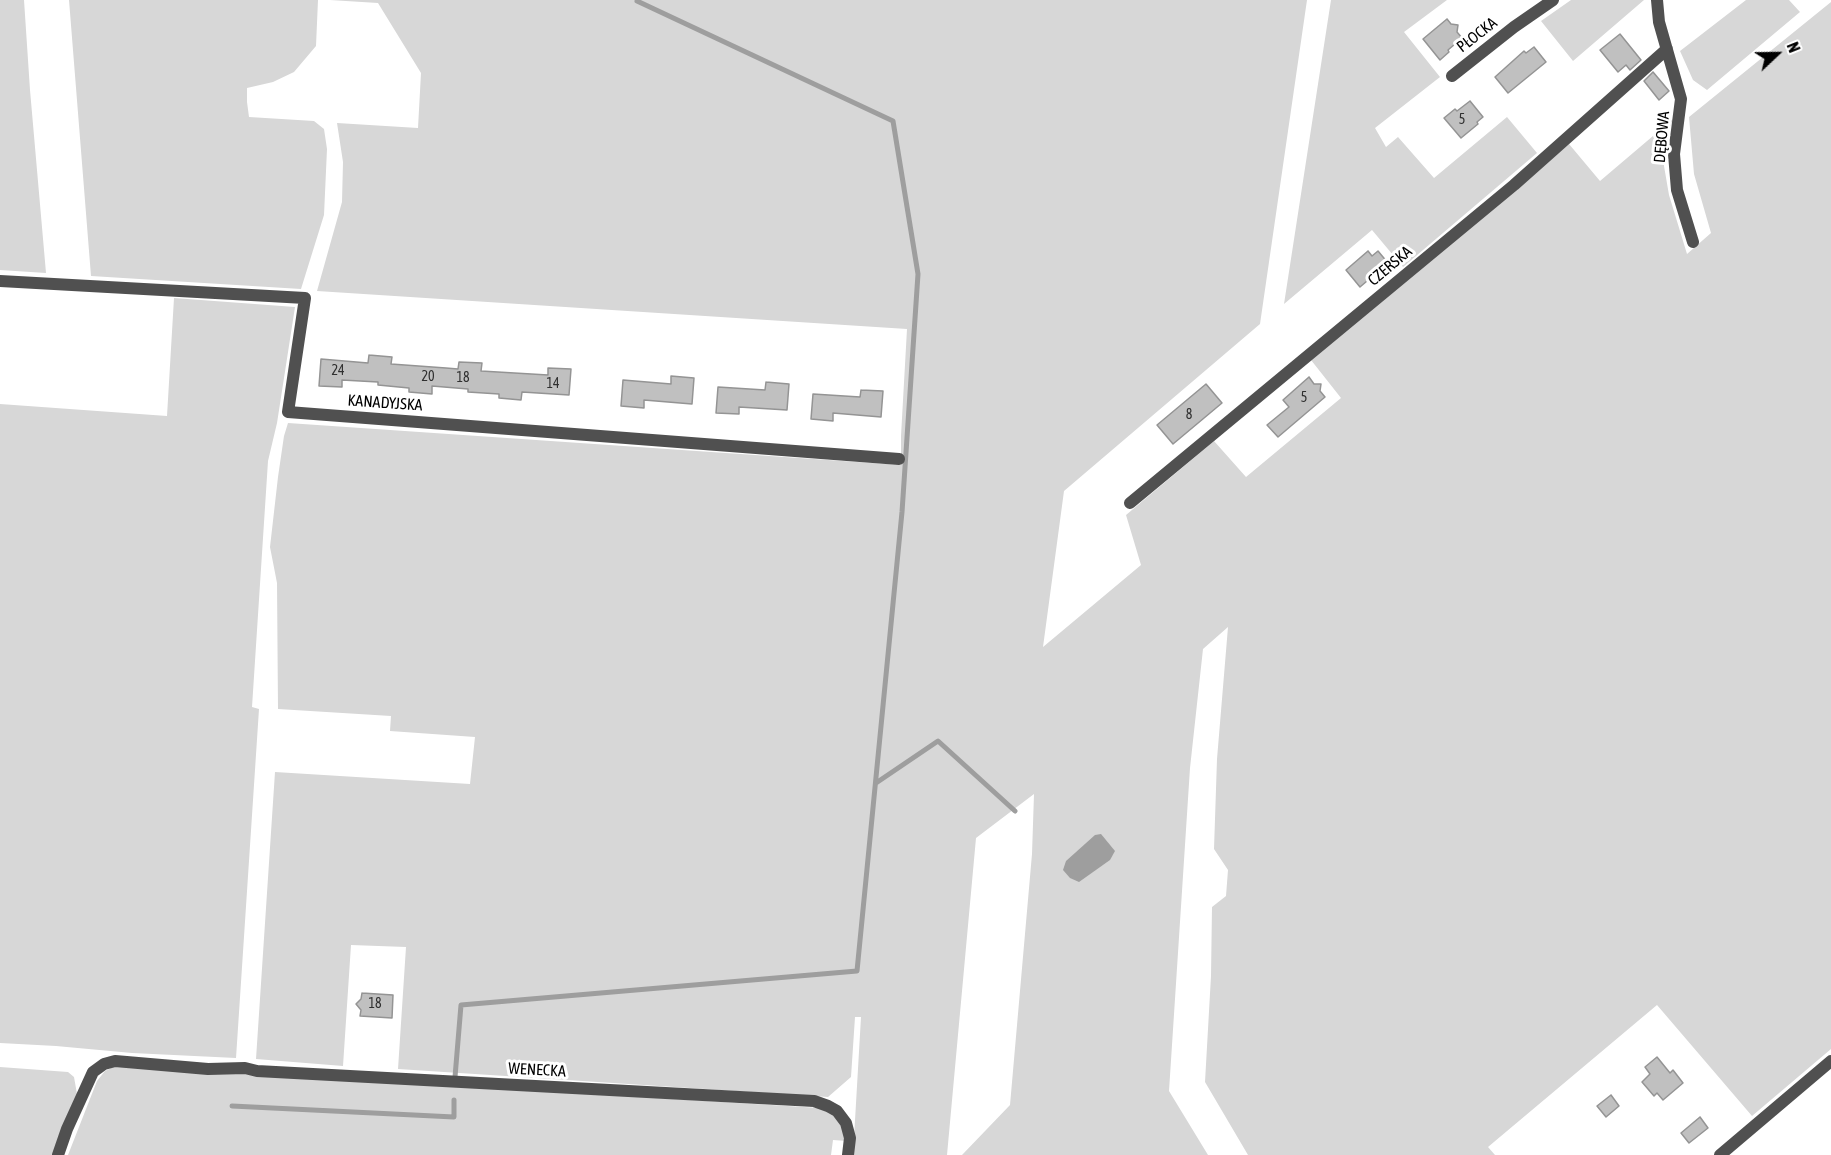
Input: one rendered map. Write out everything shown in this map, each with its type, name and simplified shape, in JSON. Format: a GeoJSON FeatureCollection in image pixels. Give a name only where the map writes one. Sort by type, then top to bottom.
{"type":"FeatureCollection","features":[{"type":"Feature","properties":{"kind":"street","name":"PŁOCKA"},"geometry":{"type":"LineString","coordinates":[[1452,76],[1514,27],[1553,0]]}},
{"type":"Feature","properties":{"kind":"street","name":"DĘBOWA"},"geometry":{"type":"LineString","coordinates":[[1657,0],[1659,22],[1682,99],[1674,154],[1677,190],[1693,242]]}},
{"type":"Feature","properties":{"kind":"street","name":"CZERSKA"},"geometry":{"type":"LineString","coordinates":[[1130,503],[1514,185],[1667,49]]}},
{"type":"Feature","properties":{"kind":"street","name":"KANADYJSKA"},"geometry":{"type":"LineString","coordinates":[[0,281],[305,298],[288,412],[899,459]]}},
{"type":"Feature","properties":{"kind":"street","name":"WENECKA"},"geometry":{"type":"LineString","coordinates":[[58,1155],[67,1129],[93,1072],[104,1064],[115,1061],[208,1069],[245,1068],[257,1071],[814,1101],[837,1111],[846,1123],[850,1138],[848,1155]]}},
{"type":"Feature","properties":{"kind":"street"},"geometry":{"type":"LineString","coordinates":[[1720,1155],[1831,1061]]}},
{"type":"Feature","properties":{"kind":"shaded area"},"geometry":{"type":"Polygon","coordinates":[[[0,0],[24,0],[46,273],[0,270],[0,0]]]}},
{"type":"Feature","properties":{"kind":"shaded area"},"geometry":{"type":"Polygon","coordinates":[[[69,0],[318,0],[316,46],[294,72],[273,82],[247,88],[249,117],[314,121],[324,129],[327,149],[324,215],[301,289],[91,276],[69,0]]]}},
{"type":"Feature","properties":{"kind":"shaded area"},"geometry":{"type":"Polygon","coordinates":[[[330,0],[1307,0],[1260,324],[1064,491],[1043,647],[1141,565],[1126,515],[1214,441],[1246,477],[1341,398],[1311,360],[1569,144],[1600,181],[1673,119],[1663,145],[1664,166],[1669,195],[1687,254],[1711,233],[1694,174],[1689,117],[1831,2],[1831,1049],[1752,1116],[1657,1005],[1488,1147],[1495,1155],[1248,1155],[1205,1082],[1212,907],[1226,896],[1228,870],[1214,849],[1217,759],[1228,627],[1203,649],[1190,768],[1169,1091],[1208,1155],[962,1155],[1010,1105],[1032,854],[1034,794],[976,838],[947,1155],[853,1155],[861,1017],[855,1017],[851,1077],[828,1097],[398,1069],[406,947],[351,945],[343,1066],[256,1059],[275,772],[470,784],[475,737],[390,731],[391,716],[278,709],[277,583],[270,547],[278,477],[288,423],[901,465],[907,329],[317,291],[342,202],[343,162],[337,123],[418,128],[421,73],[378,3],[330,0]]]}},
{"type":"Feature","properties":{"kind":"shaded area"},"geometry":{"type":"Polygon","coordinates":[[[1331,0],[1447,0],[1404,32],[1440,77],[1375,128],[1386,147],[1398,137],[1434,178],[1507,117],[1537,153],[1403,267],[1372,230],[1284,304],[1331,0]]]}},
{"type":"Feature","properties":{"kind":"shaded area"},"geometry":{"type":"Polygon","coordinates":[[[1571,0],[1644,0],[1573,61],[1541,21],[1571,0]]]}},
{"type":"Feature","properties":{"kind":"shaded area"},"geometry":{"type":"Polygon","coordinates":[[[1746,0],[1789,0],[1800,12],[1707,90],[1693,80],[1680,51],[1746,0]]]}},
{"type":"Feature","properties":{"kind":"shaded area"},"geometry":{"type":"Polygon","coordinates":[[[174,298],[295,307],[277,423],[268,461],[252,707],[259,709],[236,1058],[0,1043],[0,404],[167,416],[174,298]]]}},
{"type":"Feature","properties":{"kind":"shaded area"},"geometry":{"type":"Polygon","coordinates":[[[1101,834],[1115,851],[1110,860],[1079,882],[1070,878],[1063,870],[1066,861],[1095,835],[1101,834]]]}},
{"type":"Feature","properties":{"kind":"shaded area"},"geometry":{"type":"Polygon","coordinates":[[[117,1065],[820,1108],[835,1115],[843,1123],[847,1141],[833,1140],[831,1155],[68,1155],[97,1081],[105,1071],[117,1065]]]}},
{"type":"Feature","properties":{"kind":"shaded area"},"geometry":{"type":"Polygon","coordinates":[[[0,1067],[68,1072],[74,1077],[77,1094],[54,1155],[0,1155],[0,1067]]]}},
{"type":"Feature","properties":{"kind":"building"},"geometry":{"type":"Polygon","coordinates":[[[1447,19],[1451,24],[1458,25],[1457,32],[1462,38],[1440,60],[1423,39],[1447,19]]]}},
{"type":"Feature","properties":{"kind":"building"},"geometry":{"type":"Polygon","coordinates":[[[1620,34],[1641,60],[1630,70],[1626,65],[1618,72],[1600,50],[1620,34]]]}},
{"type":"Feature","properties":{"kind":"building"},"geometry":{"type":"Polygon","coordinates":[[[1534,47],[1546,62],[1508,93],[1495,77],[1524,51],[1526,53],[1534,47]]]}},
{"type":"Feature","properties":{"kind":"building"},"geometry":{"type":"Polygon","coordinates":[[[1653,72],[1669,91],[1659,100],[1644,81],[1653,72]]]}},
{"type":"Feature","properties":{"kind":"building"},"geometry":{"type":"Polygon","coordinates":[[[1470,101],[1483,117],[1461,138],[1444,118],[1470,101]]]}},
{"type":"Feature","properties":{"kind":"building"},"geometry":{"type":"Polygon","coordinates":[[[1368,251],[1372,256],[1378,251],[1388,263],[1360,287],[1346,270],[1368,251]]]}},
{"type":"Feature","properties":{"kind":"building"},"geometry":{"type":"Polygon","coordinates":[[[369,355],[392,357],[391,364],[458,369],[459,362],[482,363],[481,371],[548,375],[548,368],[571,369],[569,395],[522,392],[521,400],[499,398],[499,394],[468,392],[468,389],[432,386],[432,394],[409,392],[409,388],[378,385],[378,382],[342,380],[342,387],[319,386],[321,359],[368,363],[369,355]]]}},
{"type":"Feature","properties":{"kind":"building"},"geometry":{"type":"Polygon","coordinates":[[[671,376],[694,378],[692,404],[644,400],[644,408],[621,406],[623,380],[671,384],[671,376]]]}},
{"type":"Feature","properties":{"kind":"building"},"geometry":{"type":"Polygon","coordinates":[[[1309,377],[1314,384],[1321,384],[1320,391],[1325,397],[1278,437],[1267,425],[1289,407],[1283,400],[1309,377]]]}},
{"type":"Feature","properties":{"kind":"building"},"geometry":{"type":"Polygon","coordinates":[[[766,382],[789,384],[787,410],[739,407],[739,414],[716,413],[718,387],[765,390],[766,382]]]}},
{"type":"Feature","properties":{"kind":"building"},"geometry":{"type":"Polygon","coordinates":[[[1206,384],[1222,403],[1173,444],[1157,425],[1206,384]]]}},
{"type":"Feature","properties":{"kind":"building"},"geometry":{"type":"Polygon","coordinates":[[[861,390],[883,391],[881,417],[833,413],[833,421],[811,419],[813,394],[860,397],[861,390]]]}},
{"type":"Feature","properties":{"kind":"building"},"geometry":{"type":"Polygon","coordinates":[[[362,993],[393,995],[392,1018],[360,1016],[361,1010],[356,1004],[361,999],[362,993]]]}},
{"type":"Feature","properties":{"kind":"building"},"geometry":{"type":"Polygon","coordinates":[[[1657,1057],[1670,1073],[1673,1070],[1683,1083],[1663,1100],[1657,1093],[1654,1096],[1642,1082],[1650,1074],[1645,1067],[1657,1057]]]}},
{"type":"Feature","properties":{"kind":"building"},"geometry":{"type":"Polygon","coordinates":[[[1611,1095],[1619,1106],[1606,1117],[1597,1106],[1611,1095]]]}},
{"type":"Feature","properties":{"kind":"building"},"geometry":{"type":"Polygon","coordinates":[[[1700,1117],[1708,1128],[1689,1143],[1681,1133],[1700,1117]]]}},
{"type":"Feature","properties":{"kind":"waterway"},"geometry":{"type":"LineString","coordinates":[[455,1077],[461,1005],[857,971],[902,512],[918,274],[893,121],[638,0]]}},
{"type":"Feature","properties":{"kind":"waterway"},"geometry":{"type":"LineString","coordinates":[[876,783],[938,741],[1015,811]]}},
{"type":"Feature","properties":{"kind":"waterway"},"geometry":{"type":"LineString","coordinates":[[232,1106],[454,1117],[454,1100]]}}]}
